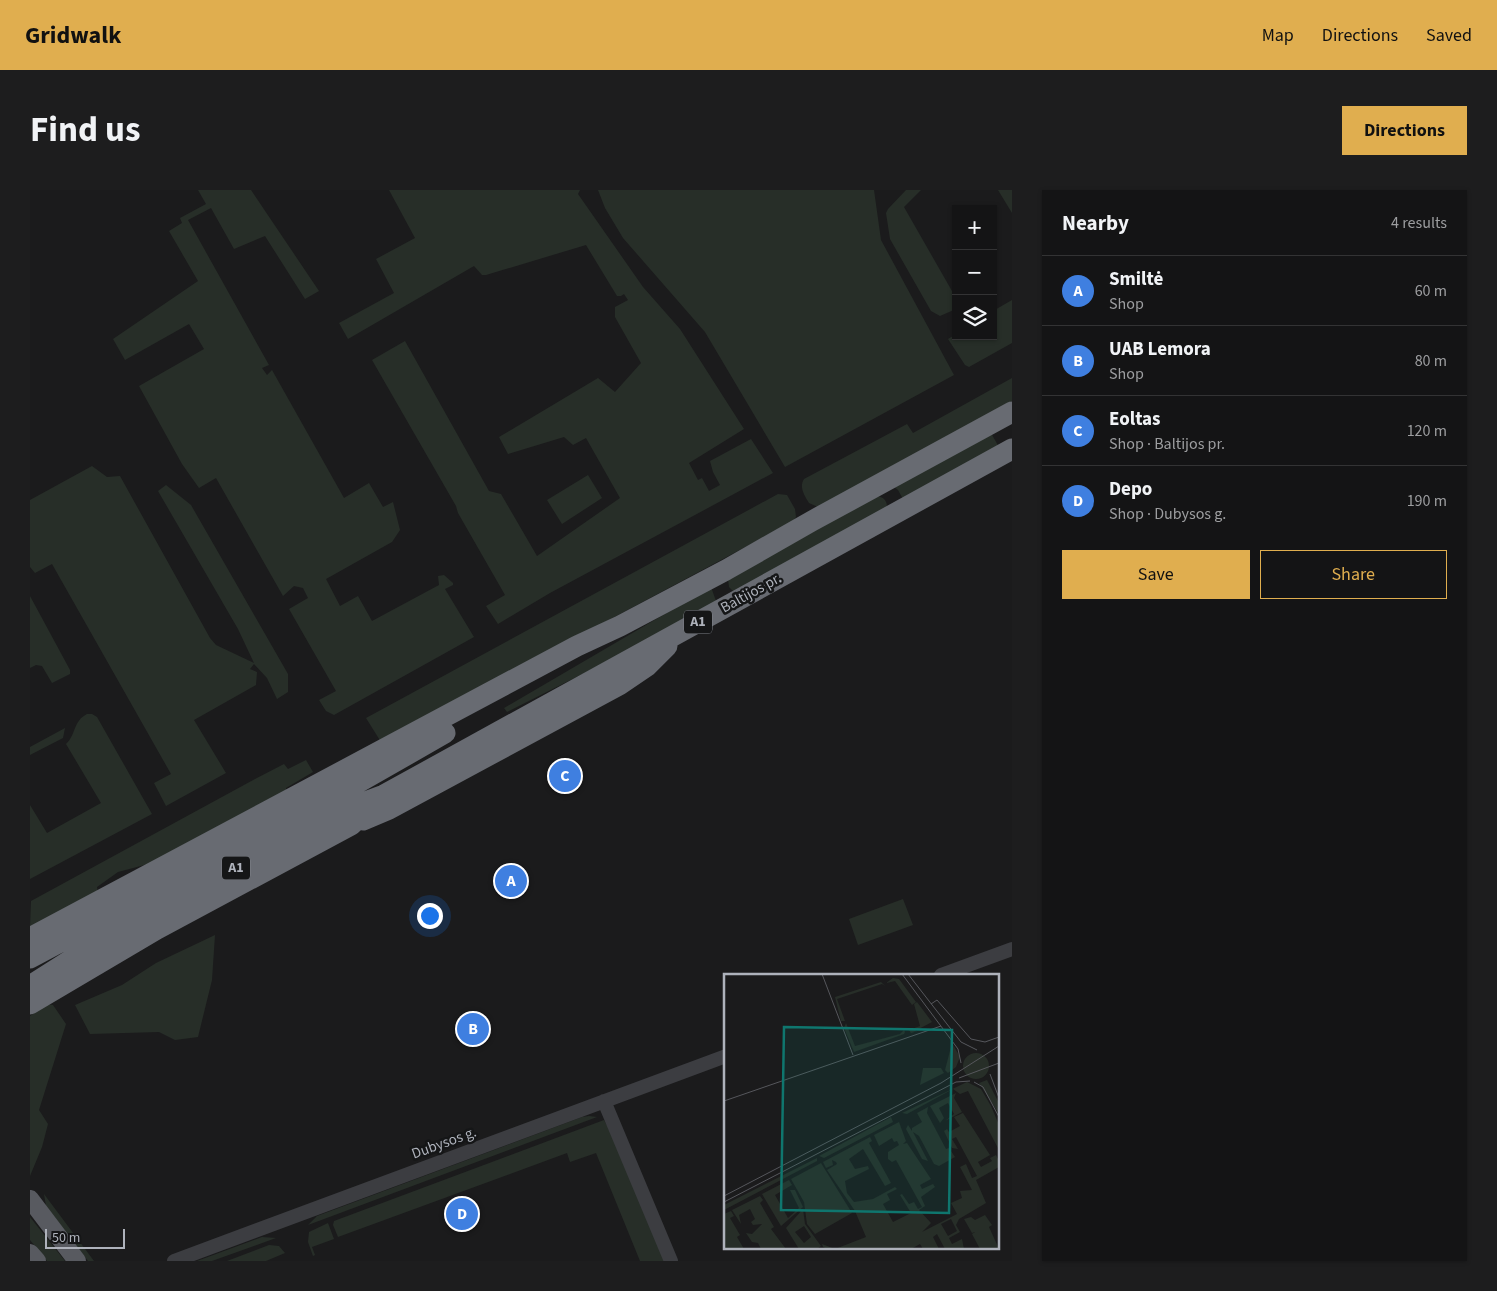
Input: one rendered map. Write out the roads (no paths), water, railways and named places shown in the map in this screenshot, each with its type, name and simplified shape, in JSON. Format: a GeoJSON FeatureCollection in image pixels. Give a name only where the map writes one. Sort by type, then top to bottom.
{"type":"FeatureCollection","features":[{"type":"Feature","properties":{"kind":"highway","name":"A1"},"geometry":{"type":"LineString","coordinates":[[30,986],[87,939],[533,683],[579,655],[620,626],[726,570],[1012,412]]}},
{"type":"Feature","properties":{"kind":"highway","name":"Baltijos pr."},"geometry":{"type":"LineString","coordinates":[[384,795],[1012,449]]}},
{"type":"Feature","properties":{"kind":"highway"},"geometry":{"type":"LineString","coordinates":[[873,489],[886,490],[895,497],[896,506],[890,516]]}},
{"type":"Feature","properties":{"kind":"highway"},"geometry":{"type":"LineString","coordinates":[[726,570],[720,583],[722,592],[735,602]]}},
{"type":"Feature","properties":{"kind":"highway"},"geometry":{"type":"LineString","coordinates":[[30,938],[578,646],[620,626]]}},
{"type":"Feature","properties":{"kind":"highway"},"geometry":{"type":"LineString","coordinates":[[30,1004],[157,929],[351,825],[389,809],[619,685],[647,666],[685,629]]}},
{"type":"Feature","properties":{"kind":"highway","name":"A1"},"geometry":{"type":"LineString","coordinates":[[30,958],[87,939],[340,811],[384,795]]}},
{"type":"Feature","properties":{"kind":"highway"},"geometry":{"type":"LineString","coordinates":[[351,825],[384,795]]}},
{"type":"Feature","properties":{"kind":"main road"},"geometry":{"type":"LineString","coordinates":[[30,1199],[77,1261]]}},
{"type":"Feature","properties":{"kind":"main road"},"geometry":{"type":"LineString","coordinates":[[30,1253],[37,1261]]}},
{"type":"Feature","properties":{"kind":"street"},"geometry":{"type":"LineString","coordinates":[[944,974],[1012,949]]}},
{"type":"Feature","properties":{"kind":"street","name":"Dubysos g."},"geometry":{"type":"LineString","coordinates":[[174,1261],[724,1057]]}},
{"type":"Feature","properties":{"kind":"street"},"geometry":{"type":"LineString","coordinates":[[604,1101],[671,1261]]}},
{"type":"Feature","properties":{"kind":"place","name":"Eoltas"},"geometry":{"type":"Point","coordinates":[565,776]}},
{"type":"Feature","properties":{"kind":"place","name":"Smiltė"},"geometry":{"type":"Point","coordinates":[511,881]}},
{"type":"Feature","properties":{"kind":"place","name":"UAB Lemora"},"geometry":{"type":"Point","coordinates":[473,1029]}},
{"type":"Feature","properties":{"kind":"place","name":"Depo"},"geometry":{"type":"Point","coordinates":[462,1214]}}]}
